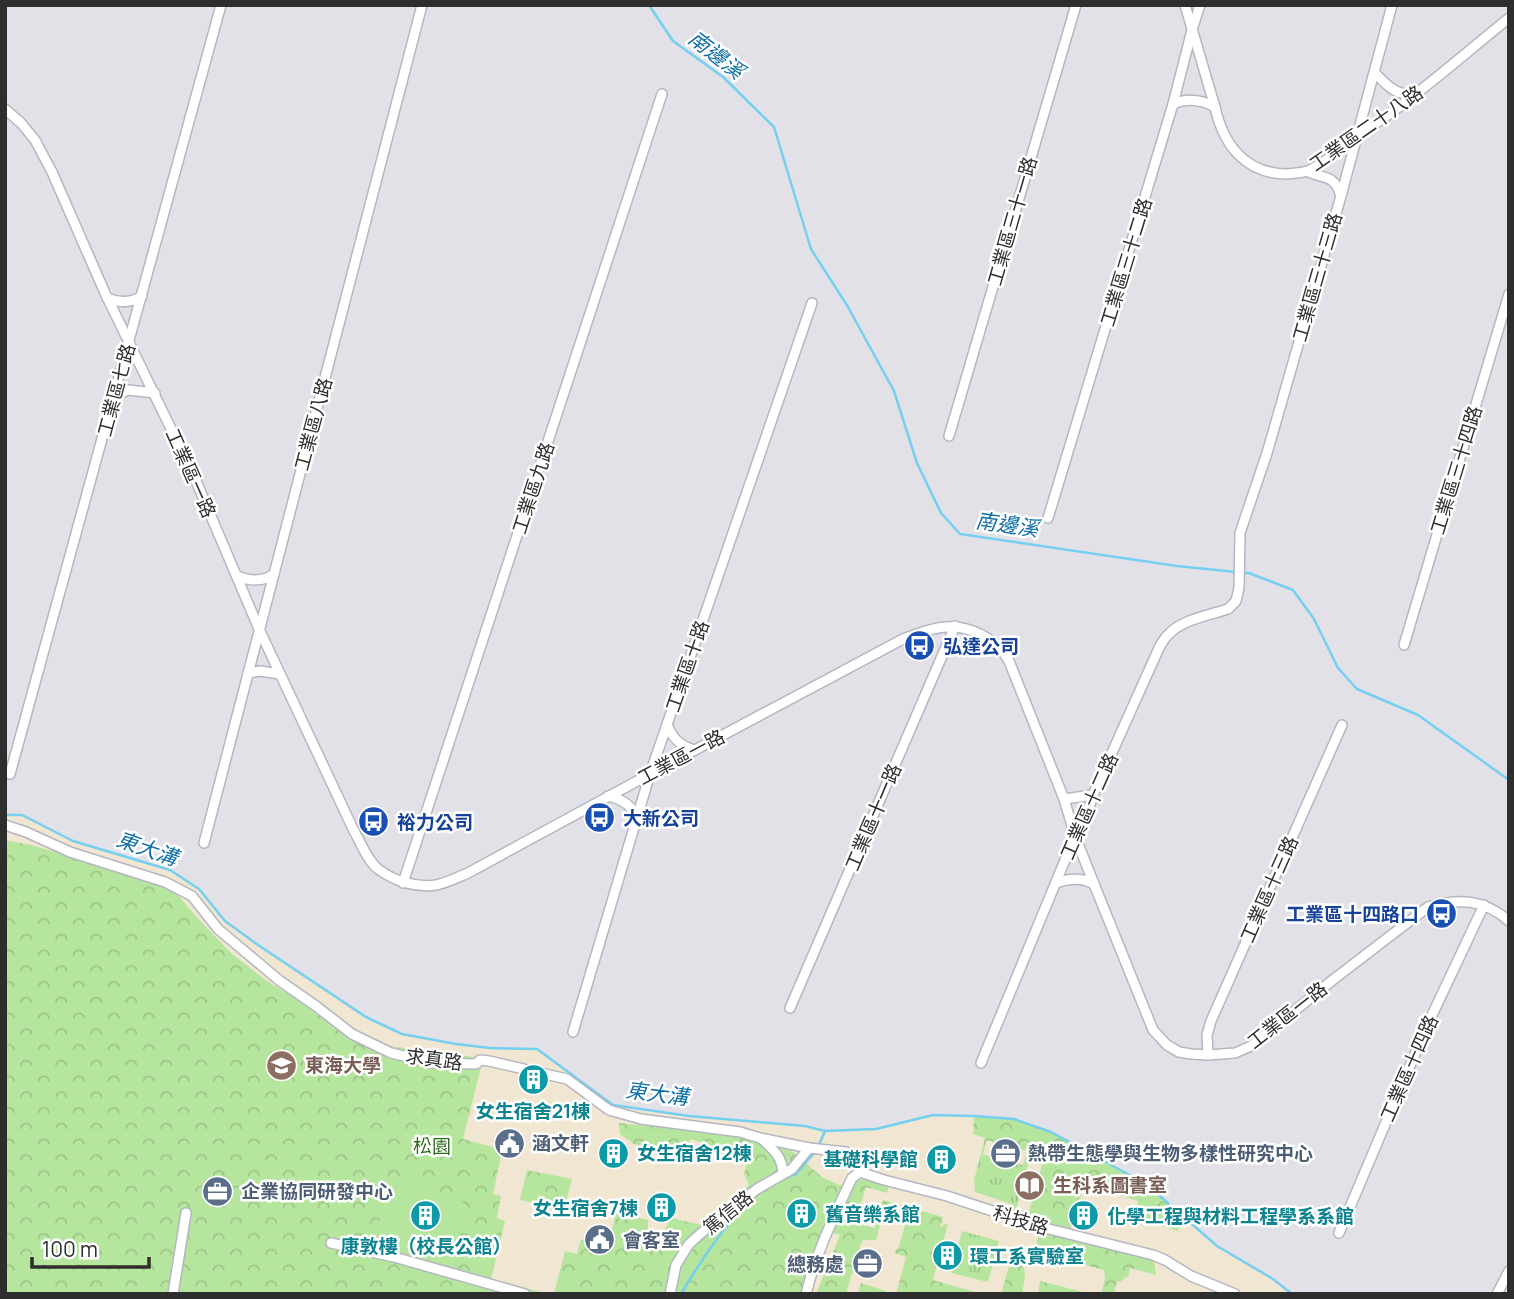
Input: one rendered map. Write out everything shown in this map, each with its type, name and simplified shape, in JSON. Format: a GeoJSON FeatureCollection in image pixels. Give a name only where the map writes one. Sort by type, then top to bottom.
{"type":"FeatureCollection","features":[{"type":"Feature","properties":{"kind":"street","name":"工業區七路"},"geometry":{"type":"LineString","coordinates":[[10,774],[222,5]]}},
{"type":"Feature","properties":{"kind":"street","name":"工業區八路"},"geometry":{"type":"LineString","coordinates":[[204,843],[422,5]]}},
{"type":"Feature","properties":{"kind":"street","name":"工業區三十一路"},"geometry":{"type":"LineString","coordinates":[[949,436],[1076,5]]}},
{"type":"Feature","properties":{"kind":"street","name":"工業區二十八路"},"geometry":{"type":"LineString","coordinates":[[1185,5],[1219,123],[1227,141],[1248,163],[1274,173],[1307,171],[1329,158],[1415,95],[1509,18]]}},
{"type":"Feature","properties":{"kind":"street","name":"工業區三十二路"},"geometry":{"type":"LineString","coordinates":[[1048,518],[1173,104],[1200,5]]}},
{"type":"Feature","properties":{"kind":"street","name":"工業區三十三路"},"geometry":{"type":"LineString","coordinates":[[1239,589],[1240,533],[1267,453],[1392,5]]}},
{"type":"Feature","properties":{"kind":"street"},"geometry":{"type":"LineString","coordinates":[[1375,73],[1394,90],[1415,95]]}},
{"type":"Feature","properties":{"kind":"street","name":"工業區九路"},"geometry":{"type":"LineString","coordinates":[[403,883],[662,94]]}},
{"type":"Feature","properties":{"kind":"street"},"geometry":{"type":"LineString","coordinates":[[1173,104],[1196,100],[1215,107]]}},
{"type":"Feature","properties":{"kind":"street","name":"工業區一路"},"geometry":{"type":"LineString","coordinates":[[5,109],[21,122],[52,173],[107,298],[193,474],[259,629],[354,831],[378,868],[403,883],[439,885],[468,873],[904,639],[938,628],[955,626],[983,635],[1004,653],[1064,799],[1075,835],[1153,1030],[1167,1045],[1179,1052],[1191,1055],[1235,1053],[1251,1046],[1428,907],[1458,901],[1484,905],[1499,912],[1509,921]]}},
{"type":"Feature","properties":{"kind":"street"},"geometry":{"type":"LineString","coordinates":[[1307,171],[1331,180],[1338,186],[1340,196]]}},
{"type":"Feature","properties":{"kind":"street","name":"工業區三十四路"},"geometry":{"type":"LineString","coordinates":[[1404,645],[1509,295]]}},
{"type":"Feature","properties":{"kind":"street"},"geometry":{"type":"LineString","coordinates":[[107,298],[129,302],[142,296]]}},
{"type":"Feature","properties":{"kind":"street","name":"工業區十路"},"geometry":{"type":"LineString","coordinates":[[573,1032],[650,774],[812,303]]}},
{"type":"Feature","properties":{"kind":"street"},"geometry":{"type":"LineString","coordinates":[[114,396],[128,390],[155,393]]}},
{"type":"Feature","properties":{"kind":"street"},"geometry":{"type":"LineString","coordinates":[[237,576],[250,580],[264,579],[274,574]]}},
{"type":"Feature","properties":{"kind":"street","name":"工業區十二路"},"geometry":{"type":"LineString","coordinates":[[981,1063],[1075,835],[1084,825],[1093,795],[1165,638],[1182,624],[1228,609],[1236,601],[1239,589]]}},
{"type":"Feature","properties":{"kind":"street","name":"工業區十一路"},"geometry":{"type":"LineString","coordinates":[[790,1008],[955,626]]}},
{"type":"Feature","properties":{"kind":"street"},"geometry":{"type":"LineString","coordinates":[[248,673],[260,671],[280,674]]}},
{"type":"Feature","properties":{"kind":"street"},"geometry":{"type":"LineString","coordinates":[[667,724],[676,740],[695,750]]}},
{"type":"Feature","properties":{"kind":"street","name":"工業區十三路"},"geometry":{"type":"LineString","coordinates":[[1208,1055],[1206,1035],[1342,725]]}},
{"type":"Feature","properties":{"kind":"street"},"geometry":{"type":"LineString","coordinates":[[1064,799],[1093,795]]}},
{"type":"Feature","properties":{"kind":"street"},"geometry":{"type":"LineString","coordinates":[[608,796],[630,807],[636,819]]}},
{"type":"Feature","properties":{"kind":"street","name":"求真路"},"geometry":{"type":"LineString","coordinates":[[5,825],[71,852],[180,888],[191,896],[218,929],[280,981],[352,1034],[391,1053],[435,1063],[476,1064],[480,1060],[489,1061],[567,1079],[609,1110],[641,1119],[740,1132],[809,1148],[846,1152],[855,1158],[860,1172]]}},
{"type":"Feature","properties":{"kind":"street"},"geometry":{"type":"LineString","coordinates":[[1056,883],[1074,878],[1094,884]]}},
{"type":"Feature","properties":{"kind":"street","name":"工業區十四路"},"geometry":{"type":"LineString","coordinates":[[1339,1233],[1426,1028],[1484,905]]}},
{"type":"Feature","properties":{"kind":"street"},"geometry":{"type":"LineString","coordinates":[[760,1138],[778,1154],[783,1173]]}},
{"type":"Feature","properties":{"kind":"street","name":"篤信路"},"geometry":{"type":"LineString","coordinates":[[670,1294],[676,1265],[690,1244],[757,1189],[792,1169],[809,1148]]}},
{"type":"Feature","properties":{"kind":"street"},"geometry":{"type":"LineString","coordinates":[[806,1294],[827,1232],[852,1178],[860,1172]]}},
{"type":"Feature","properties":{"kind":"street","name":"科技路"},"geometry":{"type":"LineString","coordinates":[[860,1172],[947,1196],[1041,1227],[1153,1255],[1191,1276],[1235,1294]]}},
{"type":"Feature","properties":{"kind":"street"},"geometry":{"type":"LineString","coordinates":[[173,1294],[186,1213]]}},
{"type":"Feature","properties":{"kind":"street"},"geometry":{"type":"LineString","coordinates":[[331,1243],[394,1257],[525,1294]]}},
{"type":"Feature","properties":{"kind":"street"},"geometry":{"type":"LineString","coordinates":[[1497,1294],[1509,1271]]}},
{"type":"Feature","properties":{"kind":"shaded area"},"geometry":{"type":"Polygon","coordinates":[[[5,5],[1509,5],[1509,1294],[1287,1294],[1273,1279],[1217,1246],[1146,1184],[1051,1132],[1014,1119],[933,1115],[876,1129],[825,1131],[805,1126],[689,1116],[613,1105],[537,1049],[490,1048],[402,1034],[366,1017],[225,921],[199,889],[170,870],[73,841],[22,815],[5,815],[5,5]]]}},
{"type":"Feature","properties":{"kind":"shaded area","name":"東海大學"},"geometry":{"type":"Polygon","coordinates":[[[5,815],[22,815],[73,841],[170,870],[199,889],[225,921],[366,1017],[402,1034],[490,1048],[537,1049],[613,1105],[689,1116],[805,1126],[825,1131],[876,1129],[933,1115],[1014,1119],[1051,1132],[1146,1184],[1217,1246],[1273,1279],[1287,1294],[5,1294],[5,815]]]}},
{"type":"Feature","properties":{"kind":"green space","name":"松園"},"geometry":{"type":"Polygon","coordinates":[[[5,840],[140,876],[173,889],[232,954],[348,1037],[394,1047],[483,1059],[463,1139],[502,1151],[493,1194],[501,1196],[497,1218],[505,1221],[491,1279],[548,1294],[5,1294],[5,840]]]}},
{"type":"Feature","properties":{"kind":"green space"},"geometry":{"type":"Polygon","coordinates":[[[974,1116],[1014,1119],[1051,1132],[1146,1184],[1183,1216],[1178,1231],[1133,1217],[1138,1201],[1084,1185],[1069,1234],[1153,1255],[1156,1275],[1130,1268],[1128,1277],[1121,1282],[1117,1281],[1114,1294],[1101,1294],[1105,1279],[1104,1270],[1034,1251],[1041,1227],[1010,1217],[1014,1205],[1017,1209],[1029,1212],[1042,1165],[1029,1161],[1023,1165],[1027,1151],[987,1140],[981,1154],[985,1138],[973,1134],[974,1116]]]}},
{"type":"Feature","properties":{"kind":"green space"},"geometry":{"type":"Polygon","coordinates":[[[619,1123],[745,1136],[787,1147],[822,1177],[839,1185],[863,1179],[890,1183],[887,1193],[866,1187],[855,1223],[874,1228],[883,1200],[943,1217],[940,1227],[948,1223],[933,1280],[982,1294],[896,1294],[906,1257],[894,1253],[905,1225],[882,1218],[876,1240],[863,1240],[861,1243],[846,1294],[816,1294],[840,1235],[829,1232],[807,1294],[554,1294],[565,1251],[577,1254],[581,1239],[608,1245],[616,1213],[648,1220],[648,1231],[661,1234],[672,1218],[701,1225],[749,1185],[744,1174],[748,1157],[728,1152],[726,1159],[720,1158],[722,1149],[711,1146],[708,1153],[705,1152],[707,1144],[690,1139],[684,1157],[634,1144],[620,1134],[619,1123]]]}},
{"type":"Feature","properties":{"kind":"green space"},"geometry":{"type":"Polygon","coordinates":[[[981,1154],[1023,1165],[1029,1161],[1017,1206],[975,1192],[974,1180],[981,1154]]]}},
{"type":"Feature","properties":{"kind":"green space"},"geometry":{"type":"Polygon","coordinates":[[[527,1170],[572,1179],[564,1209],[520,1200],[527,1170]]]}},
{"type":"Feature","properties":{"kind":"green space"},"geometry":{"type":"Polygon","coordinates":[[[394,1180],[463,1202],[441,1269],[371,1246],[394,1180]]]}},
{"type":"Feature","properties":{"kind":"green space"},"geometry":{"type":"Polygon","coordinates":[[[962,1231],[999,1241],[988,1282],[951,1273],[962,1231]]]}},
{"type":"Feature","properties":{"kind":"green space"},"geometry":{"type":"Polygon","coordinates":[[[1012,1256],[1023,1259],[1025,1277],[1022,1294],[1001,1294],[1012,1256]]]}},
{"type":"Feature","properties":{"kind":"green space"},"geometry":{"type":"Polygon","coordinates":[[[1040,1281],[1083,1292],[1083,1294],[1038,1294],[1040,1281]]]}},
{"type":"Feature","properties":{"kind":"green space"},"geometry":{"type":"Polygon","coordinates":[[[861,1283],[886,1291],[885,1294],[858,1294],[861,1283]]]}},
{"type":"Feature","properties":{"kind":"waterway","name":"南邊溪"},"geometry":{"type":"LineString","coordinates":[[649,5],[673,41],[723,77],[774,127],[811,249],[848,307],[894,391],[917,463],[941,513],[960,534],[1177,566],[1236,572]]}},
{"type":"Feature","properties":{"kind":"waterway","name":"南邊溪"},"geometry":{"type":"LineString","coordinates":[[1242,573],[1249,573],[1293,590],[1314,619],[1338,668],[1357,689],[1418,715],[1509,780]]}},
{"type":"Feature","properties":{"kind":"waterway","name":"東大溝"},"geometry":{"type":"LineString","coordinates":[[5,815],[22,815],[73,841],[170,870],[199,889],[225,921],[366,1017],[402,1034],[490,1048],[537,1049],[613,1105],[689,1116],[805,1126],[825,1131],[876,1129],[933,1115],[1014,1119],[1051,1132],[1146,1184],[1217,1246],[1273,1279],[1292,1294]]}},
{"type":"Feature","properties":{"kind":"waterway"},"geometry":{"type":"LineString","coordinates":[[818,1147],[825,1131]]}},
{"type":"Feature","properties":{"kind":"waterway"},"geometry":{"type":"LineString","coordinates":[[783,1179],[796,1174],[814,1153]]}},
{"type":"Feature","properties":{"kind":"waterway"},"geometry":{"type":"LineString","coordinates":[[681,1294],[712,1245],[749,1200]]}},
{"type":"Feature","properties":{"kind":"place","name":"弘達公司"},"geometry":{"type":"Point","coordinates":[920,646]}},
{"type":"Feature","properties":{"kind":"place","name":"大新公司"},"geometry":{"type":"Point","coordinates":[600,818]}},
{"type":"Feature","properties":{"kind":"place","name":"裕力公司"},"geometry":{"type":"Point","coordinates":[374,822]}},
{"type":"Feature","properties":{"kind":"place","name":"工業區十四路口"},"geometry":{"type":"Point","coordinates":[1442,914]}},
{"type":"Feature","properties":{"kind":"place","name":"東海大學"},"geometry":{"type":"Point","coordinates":[282,1065]}},
{"type":"Feature","properties":{"kind":"place","name":"女生宿舍21棟"},"geometry":{"type":"Point","coordinates":[533,1080]}},
{"type":"Feature","properties":{"kind":"place","name":"涵文軒"},"geometry":{"type":"Point","coordinates":[509,1143]}},
{"type":"Feature","properties":{"kind":"place","name":"女生宿舍12棟"},"geometry":{"type":"Point","coordinates":[614,1153]}},
{"type":"Feature","properties":{"kind":"place","name":"熱帶生態學與生物多樣性研究中心"},"geometry":{"type":"Point","coordinates":[1005,1153]}},
{"type":"Feature","properties":{"kind":"place","name":"基礎科學館"},"geometry":{"type":"Point","coordinates":[941,1159]}},
{"type":"Feature","properties":{"kind":"place","name":"生科系圖書室"},"geometry":{"type":"Point","coordinates":[1030,1185]}},
{"type":"Feature","properties":{"kind":"place","name":"企業協同研發中心"},"geometry":{"type":"Point","coordinates":[218,1191]}},
{"type":"Feature","properties":{"kind":"place","name":"女生宿舍7棟"},"geometry":{"type":"Point","coordinates":[661,1208]}},
{"type":"Feature","properties":{"kind":"place","name":"舊音樂系館"},"geometry":{"type":"Point","coordinates":[802,1214]}},
{"type":"Feature","properties":{"kind":"place","name":"康敦樓（校長公館）"},"geometry":{"type":"Point","coordinates":[426,1215]}},
{"type":"Feature","properties":{"kind":"place","name":"化學工程與材料工程學系系館"},"geometry":{"type":"Point","coordinates":[1084,1216]}},
{"type":"Feature","properties":{"kind":"place","name":"會客室"},"geometry":{"type":"Point","coordinates":[600,1240]}},
{"type":"Feature","properties":{"kind":"place","name":"環工系實驗室"},"geometry":{"type":"Point","coordinates":[947,1256]}},
{"type":"Feature","properties":{"kind":"place","name":"總務處"},"geometry":{"type":"Point","coordinates":[867,1264]}}]}
